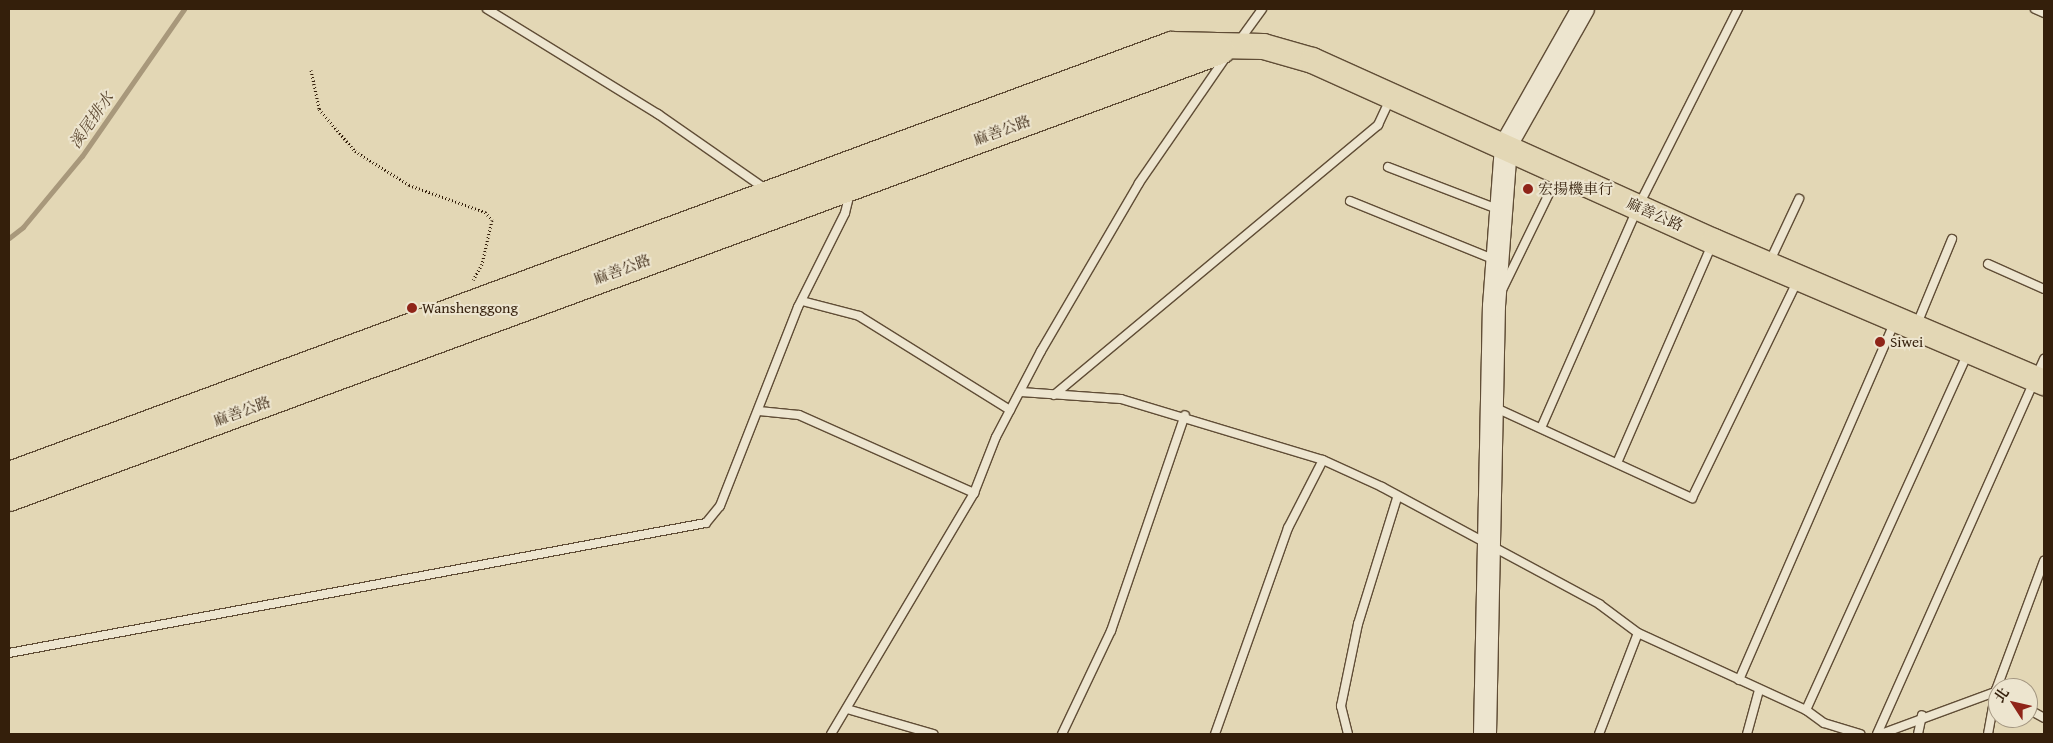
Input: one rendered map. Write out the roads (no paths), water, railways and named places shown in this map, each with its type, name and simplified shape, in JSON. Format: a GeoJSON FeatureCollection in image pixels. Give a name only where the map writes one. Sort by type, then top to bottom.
{"type":"FeatureCollection","features":[{"type":"Feature","properties":{"kind":"main road","name":"麻善公路"},"geometry":{"type":"LineString","coordinates":[[9,498],[848,173],[1171,44],[1236,45],[1294,54],[1506,145],[1560,172],[1713,241],[1969,351],[2042,374]]}},
{"type":"Feature","properties":{"kind":"main road","name":"麻善公路"},"geometry":{"type":"LineString","coordinates":[[9,474],[457,308],[767,190],[848,173]]}},
{"type":"Feature","properties":{"kind":"street"},"geometry":{"type":"LineString","coordinates":[[1484,734],[1492,550],[1494,306],[1506,145],[1583,9]]}},
{"type":"Feature","properties":{"kind":"lane"},"geometry":{"type":"LineString","coordinates":[[487,9],[658,114],[767,190]]}},
{"type":"Feature","properties":{"kind":"lane"},"geometry":{"type":"LineString","coordinates":[[831,734],[974,493],[1010,410],[1139,183],[1210,75],[1236,45],[1262,9]]}},
{"type":"Feature","properties":{"kind":"lane"},"geometry":{"type":"LineString","coordinates":[[1541,428],[1638,207],[1738,9]]}},
{"type":"Feature","properties":{"kind":"lane"},"geometry":{"type":"LineString","coordinates":[[2035,9],[2044,13]]}},
{"type":"Feature","properties":{"kind":"lane"},"geometry":{"type":"LineString","coordinates":[[1054,395],[1378,125],[1392,95]]}},
{"type":"Feature","properties":{"kind":"lane"},"geometry":{"type":"LineString","coordinates":[[1388,167],[1501,210]]}},
{"type":"Feature","properties":{"kind":"lane"},"geometry":{"type":"LineString","coordinates":[[1494,306],[1560,172]]}},
{"type":"Feature","properties":{"kind":"lane"},"geometry":{"type":"LineString","coordinates":[[9,653],[706,523],[720,506],[802,301],[845,213],[848,173]]}},
{"type":"Feature","properties":{"kind":"lane"},"geometry":{"type":"LineString","coordinates":[[1769,264],[1799,199]]}},
{"type":"Feature","properties":{"kind":"lane"},"geometry":{"type":"LineString","coordinates":[[1350,201],[1497,261]]}},
{"type":"Feature","properties":{"kind":"lane"},"geometry":{"type":"LineString","coordinates":[[1739,680],[1905,323],[1952,239]]}},
{"type":"Feature","properties":{"kind":"lane"},"geometry":{"type":"LineString","coordinates":[[1617,463],[1713,241]]}},
{"type":"Feature","properties":{"kind":"lane"},"geometry":{"type":"LineString","coordinates":[[1988,264],[2044,289]]}},
{"type":"Feature","properties":{"kind":"lane"},"geometry":{"type":"LineString","coordinates":[[1492,407],[1692,498],[1799,278]]}},
{"type":"Feature","properties":{"kind":"lane"},"geometry":{"type":"LineString","coordinates":[[802,301],[859,316],[1010,410]]}},
{"type":"Feature","properties":{"kind":"lane"},"geometry":{"type":"LineString","coordinates":[[1806,710],[1969,351]]}},
{"type":"Feature","properties":{"kind":"lane"},"geometry":{"type":"LineString","coordinates":[[1877,734],[2042,374]]}},
{"type":"Feature","properties":{"kind":"lane"},"geometry":{"type":"LineString","coordinates":[[1021,392],[1121,398],[1185,415],[1323,460],[1492,550],[1599,604],[1638,633],[1806,710],[1824,723],[1860,734]]}},
{"type":"Feature","properties":{"kind":"lane"},"geometry":{"type":"LineString","coordinates":[[759,411],[799,415],[974,493]]}},
{"type":"Feature","properties":{"kind":"lane"},"geometry":{"type":"LineString","coordinates":[[1062,734],[1111,631],[1185,415]]}},
{"type":"Feature","properties":{"kind":"lane"},"geometry":{"type":"LineString","coordinates":[[1215,734],[1288,528],[1323,460]]}},
{"type":"Feature","properties":{"kind":"lane"},"geometry":{"type":"LineString","coordinates":[[1348,734],[1341,706],[1356,633],[1397,498]]}},
{"type":"Feature","properties":{"kind":"lane"},"geometry":{"type":"LineString","coordinates":[[2002,678],[2044,561]]}},
{"type":"Feature","properties":{"kind":"lane"},"geometry":{"type":"LineString","coordinates":[[1599,734],[1638,633]]}},
{"type":"Feature","properties":{"kind":"lane"},"geometry":{"type":"LineString","coordinates":[[1747,734],[1759,690]]}},
{"type":"Feature","properties":{"kind":"lane"},"geometry":{"type":"LineString","coordinates":[[1881,734],[1922,715],[1988,694]]}},
{"type":"Feature","properties":{"kind":"lane"},"geometry":{"type":"LineString","coordinates":[[847,709],[934,734]]}},
{"type":"Feature","properties":{"kind":"lane"},"geometry":{"type":"LineString","coordinates":[[1918,734],[1922,715]]}},
{"type":"Feature","properties":{"kind":"waterway","name":"溪尾排水"},"geometry":{"type":"LineString","coordinates":[[9,238],[23,227],[82,156],[184,9]]}},
{"type":"Feature","properties":{"kind":"place","name":"宏揚機車行"},"geometry":{"type":"Point","coordinates":[1528,189]}},
{"type":"Feature","properties":{"kind":"place","name":"Wanshenggong"},"geometry":{"type":"Point","coordinates":[412,308]}},
{"type":"Feature","properties":{"kind":"place","name":"Siwei"},"geometry":{"type":"Point","coordinates":[1880,342]}}]}
